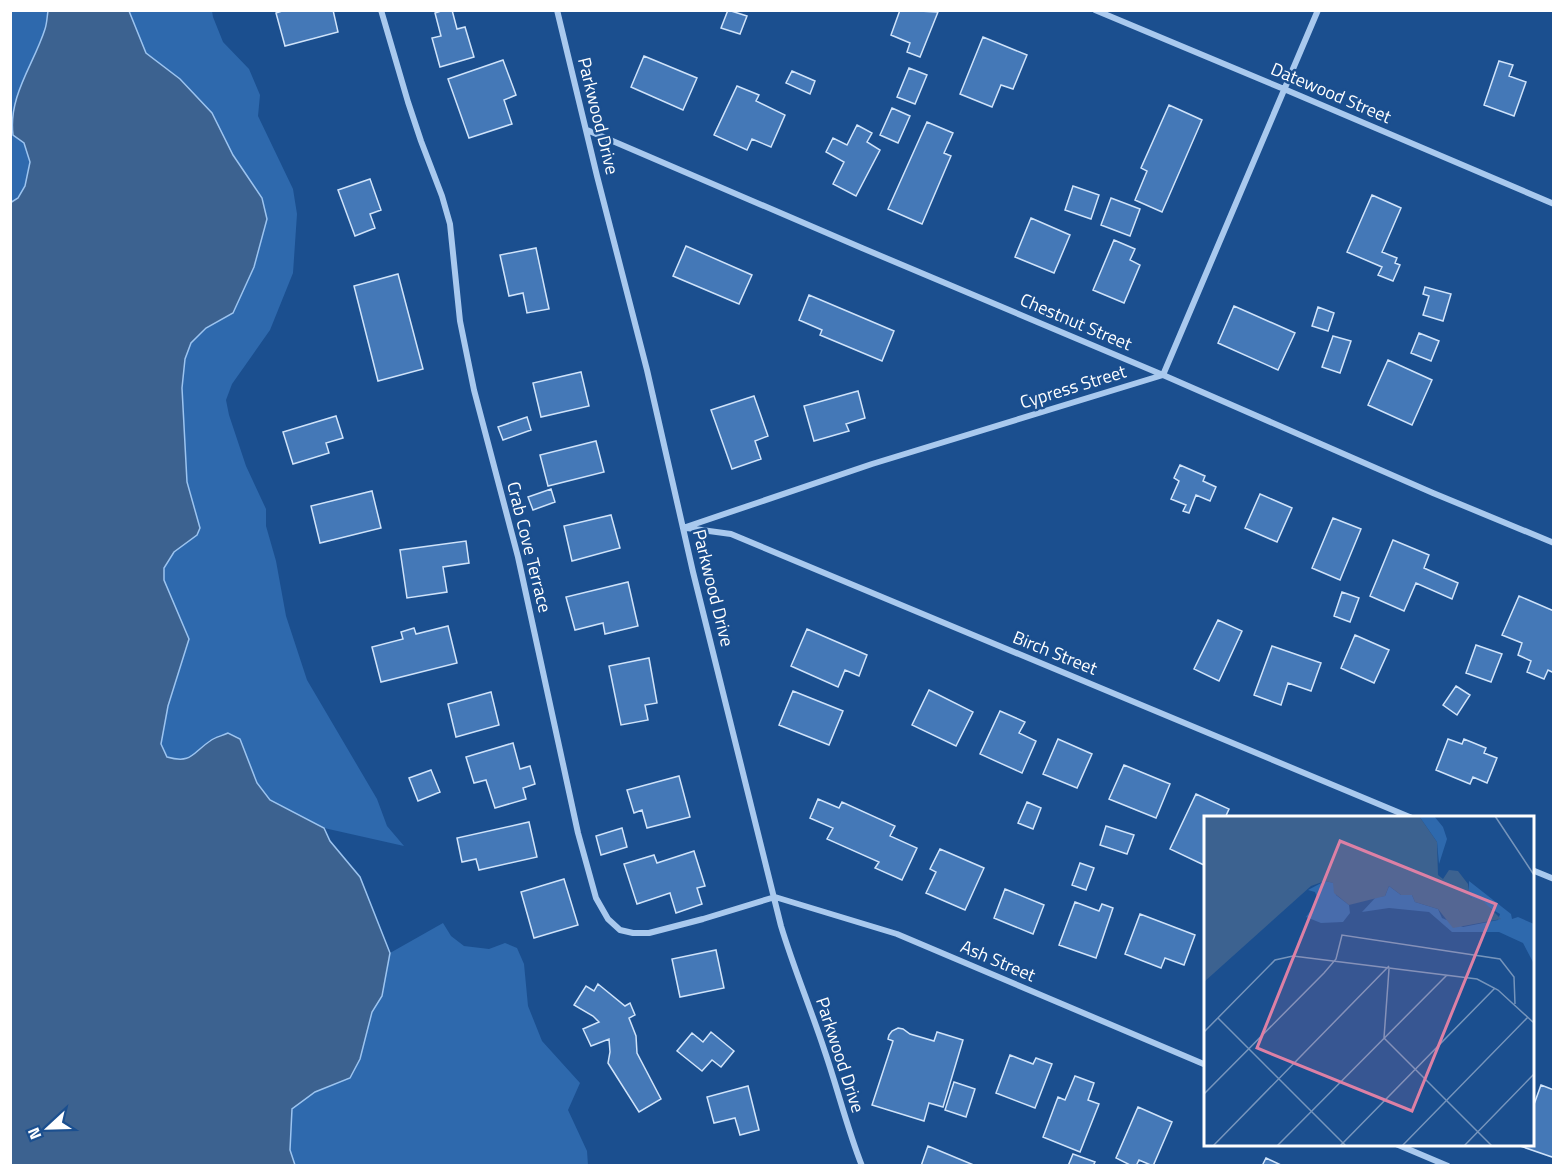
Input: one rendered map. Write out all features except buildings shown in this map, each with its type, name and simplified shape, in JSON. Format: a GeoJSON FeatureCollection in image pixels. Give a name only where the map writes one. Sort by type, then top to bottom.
{"type":"FeatureCollection","features":[{"type":"Feature","properties":{"kind":"street","name":"Crab Cove Terrace"},"geometry":{"type":"LineString","coordinates":[[381,10],[408,102],[450,224],[460,321],[474,390],[518,557],[578,833],[596,898],[613,925],[626,932],[640,933],[658,931],[703,919],[775,897]]}},
{"type":"Feature","properties":{"kind":"street","name":"Parkwood Drive"},"geometry":{"type":"LineString","coordinates":[[557,10],[789,954],[826,1053],[848,1130],[862,1166]]}},
{"type":"Feature","properties":{"kind":"street","name":"Datewood Street"},"geometry":{"type":"LineString","coordinates":[[1095,10],[1554,204]]}},
{"type":"Feature","properties":{"kind":"street"},"geometry":{"type":"LineString","coordinates":[[1163,375],[1318,10]]}},
{"type":"Feature","properties":{"kind":"street","name":"Chestnut Street"},"geometry":{"type":"LineString","coordinates":[[586,130],[1554,543]]}},
{"type":"Feature","properties":{"kind":"street","name":"Cypress Street"},"geometry":{"type":"LineString","coordinates":[[683,528],[872,464],[1163,375]]}},
{"type":"Feature","properties":{"kind":"street","name":"Birch Street"},"geometry":{"type":"LineString","coordinates":[[683,528],[731,534],[1407,816]]}},
{"type":"Feature","properties":{"kind":"street"},"geometry":{"type":"LineString","coordinates":[[1534,870],[1554,879]]}},
{"type":"Feature","properties":{"kind":"street","name":"Ash Street"},"geometry":{"type":"LineString","coordinates":[[775,897],[897,934],[1204,1064]]}},
{"type":"Feature","properties":{"kind":"street"},"geometry":{"type":"LineString","coordinates":[[1401,1146],[1448,1166]]}},
{"type":"Feature","properties":{"kind":"shaded area"},"geometry":{"type":"Polygon","coordinates":[[[11,11],[48,11],[46,27],[18,93],[12,126],[25,145],[29,163],[24,187],[11,203],[11,11]]]}},
{"type":"Feature","properties":{"kind":"shaded area"},"geometry":{"type":"Polygon","coordinates":[[[48,11],[129,11],[146,53],[180,79],[212,113],[233,155],[262,198],[267,219],[254,267],[233,313],[206,328],[191,343],[185,359],[182,388],[187,482],[200,528],[197,535],[174,552],[164,568],[164,580],[189,639],[168,706],[161,744],[167,757],[182,759],[191,756],[212,740],[228,733],[240,739],[257,783],[270,800],[324,828],[330,841],[360,877],[390,953],[382,996],[372,1012],[360,1059],[350,1078],[315,1092],[292,1109],[290,1150],[295,1165],[11,1165],[10,203],[18,198],[25,186],[30,162],[24,143],[13,135],[12,121],[23,80],[45,29],[48,11]]]}},
{"type":"Feature","properties":{"kind":"shaded area"},"geometry":{"type":"Polygon","coordinates":[[[129,11],[212,11],[223,42],[249,69],[260,95],[258,116],[293,189],[297,214],[293,273],[270,330],[232,384],[226,400],[246,466],[266,509],[266,526],[276,561],[286,616],[307,680],[377,799],[387,826],[404,846],[324,828],[270,800],[257,783],[240,739],[210,740],[196,753],[181,759],[167,757],[161,744],[168,706],[189,639],[164,580],[164,567],[174,552],[197,535],[200,528],[187,482],[182,388],[185,359],[191,343],[206,328],[233,313],[233,155],[212,113],[180,79],[146,53],[129,11]]]}},
{"type":"Feature","properties":{"kind":"shaded area"},"geometry":{"type":"Polygon","coordinates":[[[443,923],[451,936],[464,946],[489,949],[505,943],[517,948],[524,964],[528,1006],[542,1041],[580,1083],[568,1110],[587,1151],[588,1165],[295,1165],[290,1150],[292,1108],[315,1092],[350,1078],[360,1059],[372,1012],[382,996],[390,953],[443,923]]]}}]}
